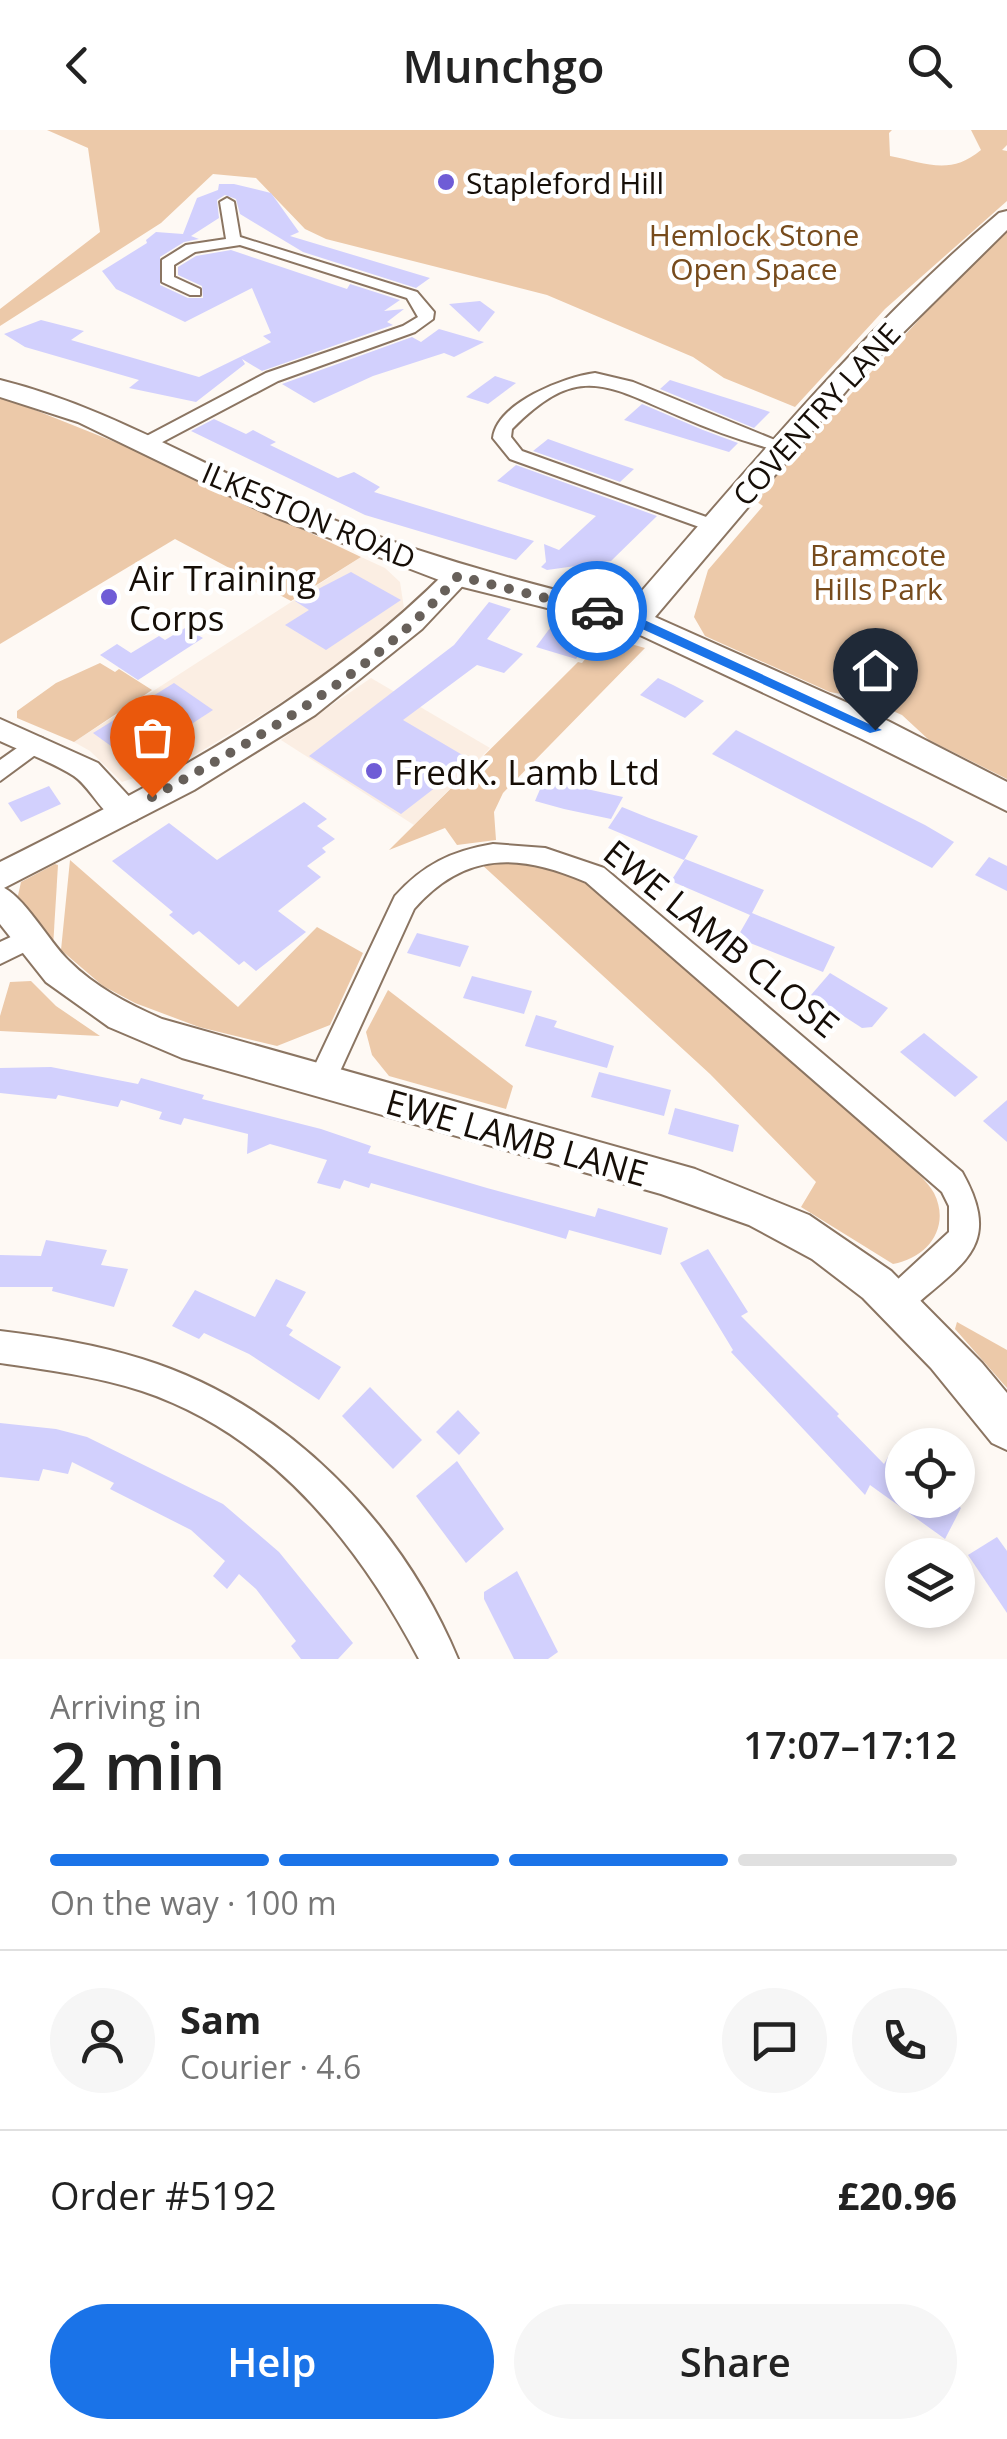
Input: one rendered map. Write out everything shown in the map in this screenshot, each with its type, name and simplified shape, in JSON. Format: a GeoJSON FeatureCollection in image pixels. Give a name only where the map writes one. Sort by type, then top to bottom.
{"type":"FeatureCollection","features":[{"type":"Feature","properties":{"kind":"main road","name":"COVENTRY LANE"},"geometry":{"type":"LineString","coordinates":[[634,620],[914,304],[1007,218]]}},
{"type":"Feature","properties":{"kind":"main road","name":"ILKESTON ROAD"},"geometry":{"type":"LineString","coordinates":[[0,388],[88,416],[284,510],[458,576],[634,620],[875,730],[1007,798]]}},
{"type":"Feature","properties":{"kind":"main road"},"geometry":{"type":"LineString","coordinates":[[0,877],[206,767],[352,672],[420,620],[458,576]]}},
{"type":"Feature","properties":{"kind":"street"},"geometry":{"type":"LineString","coordinates":[[227,200],[233,241]]}},
{"type":"Feature","properties":{"kind":"street"},"geometry":{"type":"LineString","coordinates":[[145,444],[272,377],[394,335],[425,319],[424,305],[412,295],[233,241],[192,248],[168,263],[167,279],[196,291]]}},
{"type":"Feature","properties":{"kind":"street"},"geometry":{"type":"LineString","coordinates":[[716,526],[520,457],[505,444],[504,428],[553,388],[582,378],[605,378],[783,448]]}},
{"type":"Feature","properties":{"kind":"street"},"geometry":{"type":"LineString","coordinates":[[0,729],[87,770],[125,812]]}},
{"type":"Feature","properties":{"kind":"street"},"geometry":{"type":"LineString","coordinates":[[0,773],[34,744]]}},
{"type":"Feature","properties":{"kind":"street","name":"EWE LAMB CLOSE"},"geometry":{"type":"LineString","coordinates":[[321,1082],[404,902],[419,882],[468,856],[487,852],[518,851],[570,863],[596,875],[952,1182],[967,1217],[961,1244],[895,1303]]}},
{"type":"Feature","properties":{"kind":"street","name":"EWE LAMB LANE"},"geometry":{"type":"LineString","coordinates":[[0,899],[14,947],[122,1020],[182,1043],[738,1202],[830,1248],[895,1303],[1007,1428]]}},
{"type":"Feature","properties":{"kind":"street"},"geometry":{"type":"LineString","coordinates":[[0,1347],[64,1352],[142,1374],[176,1386],[277,1443],[333,1497],[379,1554],[439,1659]]}},
{"type":"Feature","properties":{"kind":"shaded area"},"geometry":{"type":"Polygon","coordinates":[[[361,557],[385,568],[400,582],[404,608],[343,662],[266,712],[183,762],[122,782],[90,751],[74,742],[361,557]]]}},
{"type":"Feature","properties":{"kind":"shaded area"},"geometry":{"type":"Polygon","coordinates":[[[371,678],[490,748],[414,825],[281,740],[371,678]]]}},
{"type":"Feature","properties":{"kind":"green space","name":"Hemlock Stone Open Space"},"geometry":{"type":"Polygon","coordinates":[[[47,130],[892,130],[890,156],[948,165],[981,150],[971,130],[1007,130],[1007,145],[1002,150],[1007,151],[1007,201],[885,309],[795,407],[724,378],[693,357],[547,295],[326,239],[305,229],[256,178],[213,174],[161,223],[0,326],[0,309],[100,232],[88,148],[47,130]]]}},
{"type":"Feature","properties":{"kind":"green space","name":"Bramcote Hills Park"},"geometry":{"type":"Polygon","coordinates":[[[1007,231],[1007,779],[929,740],[902,715],[863,698],[830,692],[705,636],[694,617],[708,570],[763,506],[757,502],[761,492],[971,263],[1007,231]]]}},
{"type":"Feature","properties":{"kind":"green space"},"geometry":{"type":"Polygon","coordinates":[[[0,396],[140,452],[361,557],[291,601],[175,539],[0,644],[0,396]]]}},
{"type":"Feature","properties":{"kind":"green space"},"geometry":{"type":"Polygon","coordinates":[[[603,636],[645,648],[503,793],[494,812],[496,840],[457,845],[445,828],[389,850],[578,662],[582,663],[603,636]]]}},
{"type":"Feature","properties":{"kind":"green space"},"geometry":{"type":"Polygon","coordinates":[[[100,663],[115,672],[119,669],[152,690],[74,742],[17,718],[17,711],[56,683],[100,663]]]}},
{"type":"Feature","properties":{"kind":"green space"},"geometry":{"type":"Polygon","coordinates":[[[531,859],[579,878],[919,1174],[939,1206],[938,1229],[926,1248],[893,1264],[801,1207],[816,1182],[710,1074],[480,863],[531,859]]]}},
{"type":"Feature","properties":{"kind":"green space"},"geometry":{"type":"Polygon","coordinates":[[[70,860],[238,1007],[317,927],[363,953],[330,1025],[277,1046],[199,1027],[135,1003],[103,986],[61,950],[70,860]]]}},
{"type":"Feature","properties":{"kind":"green space"},"geometry":{"type":"Polygon","coordinates":[[[58,865],[53,947],[17,900],[21,882],[58,865]]]}},
{"type":"Feature","properties":{"kind":"green space"},"geometry":{"type":"Polygon","coordinates":[[[31,981],[56,1006],[100,1036],[0,1031],[10,982],[31,981]]]}},
{"type":"Feature","properties":{"kind":"green space"},"geometry":{"type":"Polygon","coordinates":[[[388,990],[513,1086],[506,1109],[389,1076],[372,1055],[366,1032],[388,990]]]}},
{"type":"Feature","properties":{"kind":"green space"},"geometry":{"type":"Polygon","coordinates":[[[957,1322],[1007,1350],[1007,1388],[955,1329],[957,1322]]]}},
{"type":"Feature","properties":{"kind":"building"},"geometry":{"type":"Polygon","coordinates":[[[219,184],[271,193],[299,232],[290,236],[430,278],[416,288],[303,252],[240,214],[236,199],[225,195],[217,200],[219,218],[191,236],[199,239],[184,242],[160,257],[160,285],[188,298],[203,298],[202,286],[178,275],[178,267],[196,256],[231,250],[347,289],[350,284],[400,300],[384,311],[404,309],[387,322],[393,325],[262,371],[242,359],[245,364],[196,402],[129,388],[139,380],[25,347],[4,334],[41,320],[84,331],[71,340],[199,377],[271,342],[263,336],[271,333],[252,288],[185,322],[116,289],[102,271],[147,243],[156,232],[183,234],[197,198],[218,190],[219,184]]]}},
{"type":"Feature","properties":{"kind":"building"},"geometry":{"type":"Polygon","coordinates":[[[480,301],[495,312],[479,332],[449,304],[480,301]]]}},
{"type":"Feature","properties":{"kind":"building"},"geometry":{"type":"Polygon","coordinates":[[[439,329],[484,342],[454,357],[444,353],[373,376],[314,403],[282,384],[412,337],[421,342],[439,329]]]}},
{"type":"Feature","properties":{"kind":"building"},"geometry":{"type":"Polygon","coordinates":[[[495,376],[516,383],[488,404],[466,397],[495,376]]]}},
{"type":"Feature","properties":{"kind":"building"},"geometry":{"type":"Polygon","coordinates":[[[670,380],[770,412],[754,428],[660,389],[670,380]]]}},
{"type":"Feature","properties":{"kind":"building"},"geometry":{"type":"Polygon","coordinates":[[[642,404],[738,443],[729,452],[624,420],[642,404]]]}},
{"type":"Feature","properties":{"kind":"building"},"geometry":{"type":"Polygon","coordinates":[[[214,419],[246,434],[253,430],[276,442],[270,445],[338,478],[354,472],[380,487],[374,492],[534,541],[516,560],[365,515],[191,431],[214,419]]]}},
{"type":"Feature","properties":{"kind":"building"},"geometry":{"type":"Polygon","coordinates":[[[548,439],[634,469],[620,482],[533,451],[548,439]]]}},
{"type":"Feature","properties":{"kind":"building"},"geometry":{"type":"Polygon","coordinates":[[[516,465],[657,516],[611,561],[547,570],[541,567],[546,562],[544,544],[559,550],[596,516],[497,481],[516,465]]]}},
{"type":"Feature","properties":{"kind":"building"},"geometry":{"type":"Polygon","coordinates":[[[351,572],[401,600],[326,650],[285,625],[309,610],[295,601],[351,572]]]}},
{"type":"Feature","properties":{"kind":"building"},"geometry":{"type":"Polygon","coordinates":[[[489,602],[511,609],[487,639],[523,654],[504,673],[477,665],[403,720],[471,760],[401,814],[309,756],[454,645],[489,602]]]}},
{"type":"Feature","properties":{"kind":"building"},"geometry":{"type":"Polygon","coordinates":[[[553,624],[592,635],[576,659],[536,647],[553,624]]]}},
{"type":"Feature","properties":{"kind":"building"},"geometry":{"type":"Polygon","coordinates":[[[185,628],[203,638],[138,680],[100,655],[117,644],[131,653],[159,636],[165,640],[185,628]]]}},
{"type":"Feature","properties":{"kind":"building"},"geometry":{"type":"Polygon","coordinates":[[[658,678],[704,701],[685,718],[640,695],[658,678]]]}},
{"type":"Feature","properties":{"kind":"building"},"geometry":{"type":"Polygon","coordinates":[[[174,683],[213,710],[133,762],[93,733],[174,683]]]}},
{"type":"Feature","properties":{"kind":"building"},"geometry":{"type":"Polygon","coordinates":[[[736,730],[954,842],[932,868],[712,754],[736,730]]]}},
{"type":"Feature","properties":{"kind":"building"},"geometry":{"type":"Polygon","coordinates":[[[544,780],[623,797],[611,819],[564,809],[535,801],[544,780]]]}},
{"type":"Feature","properties":{"kind":"building"},"geometry":{"type":"Polygon","coordinates":[[[49,786],[61,804],[21,822],[8,803],[49,786]]]}},
{"type":"Feature","properties":{"kind":"building"},"geometry":{"type":"Polygon","coordinates":[[[304,802],[327,819],[317,826],[335,839],[322,848],[326,852],[307,866],[321,877],[278,911],[306,932],[256,971],[244,961],[239,965],[199,931],[193,935],[169,915],[173,912],[112,861],[169,823],[217,860],[304,802]]]}},
{"type":"Feature","properties":{"kind":"building"},"geometry":{"type":"Polygon","coordinates":[[[622,807],[698,836],[684,860],[608,828],[622,807]]]}},
{"type":"Feature","properties":{"kind":"building"},"geometry":{"type":"Polygon","coordinates":[[[989,857],[1007,866],[1007,891],[975,875],[989,857]]]}},
{"type":"Feature","properties":{"kind":"building"},"geometry":{"type":"Polygon","coordinates":[[[685,859],[764,890],[752,913],[835,947],[823,972],[738,936],[750,915],[671,881],[685,859]]]}},
{"type":"Feature","properties":{"kind":"building"},"geometry":{"type":"Polygon","coordinates":[[[417,933],[469,946],[460,967],[407,953],[417,933]]]}},
{"type":"Feature","properties":{"kind":"building"},"geometry":{"type":"Polygon","coordinates":[[[830,973],[888,1008],[872,1027],[862,1028],[811,995],[830,973]]]}},
{"type":"Feature","properties":{"kind":"building"},"geometry":{"type":"Polygon","coordinates":[[[472,976],[532,991],[524,1014],[463,998],[472,976]]]}},
{"type":"Feature","properties":{"kind":"building"},"geometry":{"type":"Polygon","coordinates":[[[536,1015],[557,1021],[554,1027],[614,1046],[607,1068],[525,1046],[536,1015]]]}},
{"type":"Feature","properties":{"kind":"building"},"geometry":{"type":"Polygon","coordinates":[[[924,1033],[978,1077],[955,1097],[900,1052],[924,1033]]]}},
{"type":"Feature","properties":{"kind":"building"},"geometry":{"type":"Polygon","coordinates":[[[51,1067],[138,1084],[141,1078],[204,1095],[202,1099],[321,1129],[371,1146],[368,1153],[487,1188],[595,1217],[598,1208],[668,1228],[661,1255],[569,1230],[566,1239],[371,1183],[369,1188],[344,1180],[340,1189],[317,1183],[327,1160],[270,1144],[247,1154],[248,1134],[184,1118],[181,1125],[159,1119],[162,1112],[121,1100],[118,1107],[58,1095],[56,1099],[0,1093],[0,1068],[51,1067]]]}},
{"type":"Feature","properties":{"kind":"building"},"geometry":{"type":"Polygon","coordinates":[[[599,1072],[671,1090],[664,1116],[591,1097],[599,1072]]]}},
{"type":"Feature","properties":{"kind":"building"},"geometry":{"type":"Polygon","coordinates":[[[1007,1100],[1007,1142],[983,1121],[1007,1100]]]}},
{"type":"Feature","properties":{"kind":"building"},"geometry":{"type":"Polygon","coordinates":[[[675,1108],[739,1125],[733,1152],[668,1134],[675,1108]]]}},
{"type":"Feature","properties":{"kind":"building"},"geometry":{"type":"Polygon","coordinates":[[[46,1240],[107,1250],[101,1265],[128,1269],[114,1307],[52,1291],[53,1287],[0,1287],[0,1255],[41,1256],[46,1240]]]}},
{"type":"Feature","properties":{"kind":"building"},"geometry":{"type":"Polygon","coordinates":[[[708,1249],[748,1312],[741,1316],[885,1462],[885,1496],[870,1485],[865,1495],[731,1352],[680,1263],[708,1249]]]}},
{"type":"Feature","properties":{"kind":"building"},"geometry":{"type":"Polygon","coordinates":[[[276,1279],[306,1292],[286,1326],[293,1330],[289,1335],[341,1367],[319,1400],[249,1354],[204,1333],[199,1339],[172,1326],[195,1290],[255,1317],[276,1279]]]}},
{"type":"Feature","properties":{"kind":"building"},"geometry":{"type":"Polygon","coordinates":[[[370,1387],[422,1440],[393,1469],[342,1416],[370,1387]]]}},
{"type":"Feature","properties":{"kind":"building"},"geometry":{"type":"Polygon","coordinates":[[[458,1410],[480,1433],[459,1455],[436,1432],[458,1410]]]}},
{"type":"Feature","properties":{"kind":"building"},"geometry":{"type":"Polygon","coordinates":[[[0,1423],[87,1437],[223,1504],[279,1552],[353,1643],[338,1659],[301,1659],[291,1646],[296,1641],[256,1589],[239,1574],[227,1589],[213,1576],[225,1561],[191,1530],[110,1489],[114,1483],[72,1462],[68,1474],[43,1469],[39,1481],[0,1477],[0,1423]]]}},
{"type":"Feature","properties":{"kind":"building"},"geometry":{"type":"Polygon","coordinates":[[[457,1461],[504,1529],[466,1563],[416,1496],[457,1461]]]}},
{"type":"Feature","properties":{"kind":"building"},"geometry":{"type":"Polygon","coordinates":[[[916,1518],[956,1518],[944,1538],[916,1518]]]}},
{"type":"Feature","properties":{"kind":"building"},"geometry":{"type":"Polygon","coordinates":[[[997,1537],[1007,1551],[1007,1613],[975,1565],[975,1551],[997,1537]]]}},
{"type":"Feature","properties":{"kind":"building"},"geometry":{"type":"Polygon","coordinates":[[[517,1571],[558,1652],[548,1659],[514,1659],[484,1599],[484,1592],[517,1571]]]}},
{"type":"Feature","properties":{"kind":"way so far"},"geometry":{"type":"LineString","coordinates":[[152,797],[206,767],[352,672],[420,620],[458,576],[597,611]]}},
{"type":"Feature","properties":{"kind":"place","name":"Stapleford Hill"},"geometry":{"type":"Point","coordinates":[446,182]}},
{"type":"Feature","properties":{"kind":"place","name":"Air Training Corps"},"geometry":{"type":"Point","coordinates":[109,597]}},
{"type":"Feature","properties":{"kind":"place","name":"FredK. Lamb Ltd"},"geometry":{"type":"Point","coordinates":[374,771]}},
{"type":"Feature","properties":{"kind":"route"},"geometry":{"type":"LineString","coordinates":[[597,611],[634,620],[875,730]]}}]}
